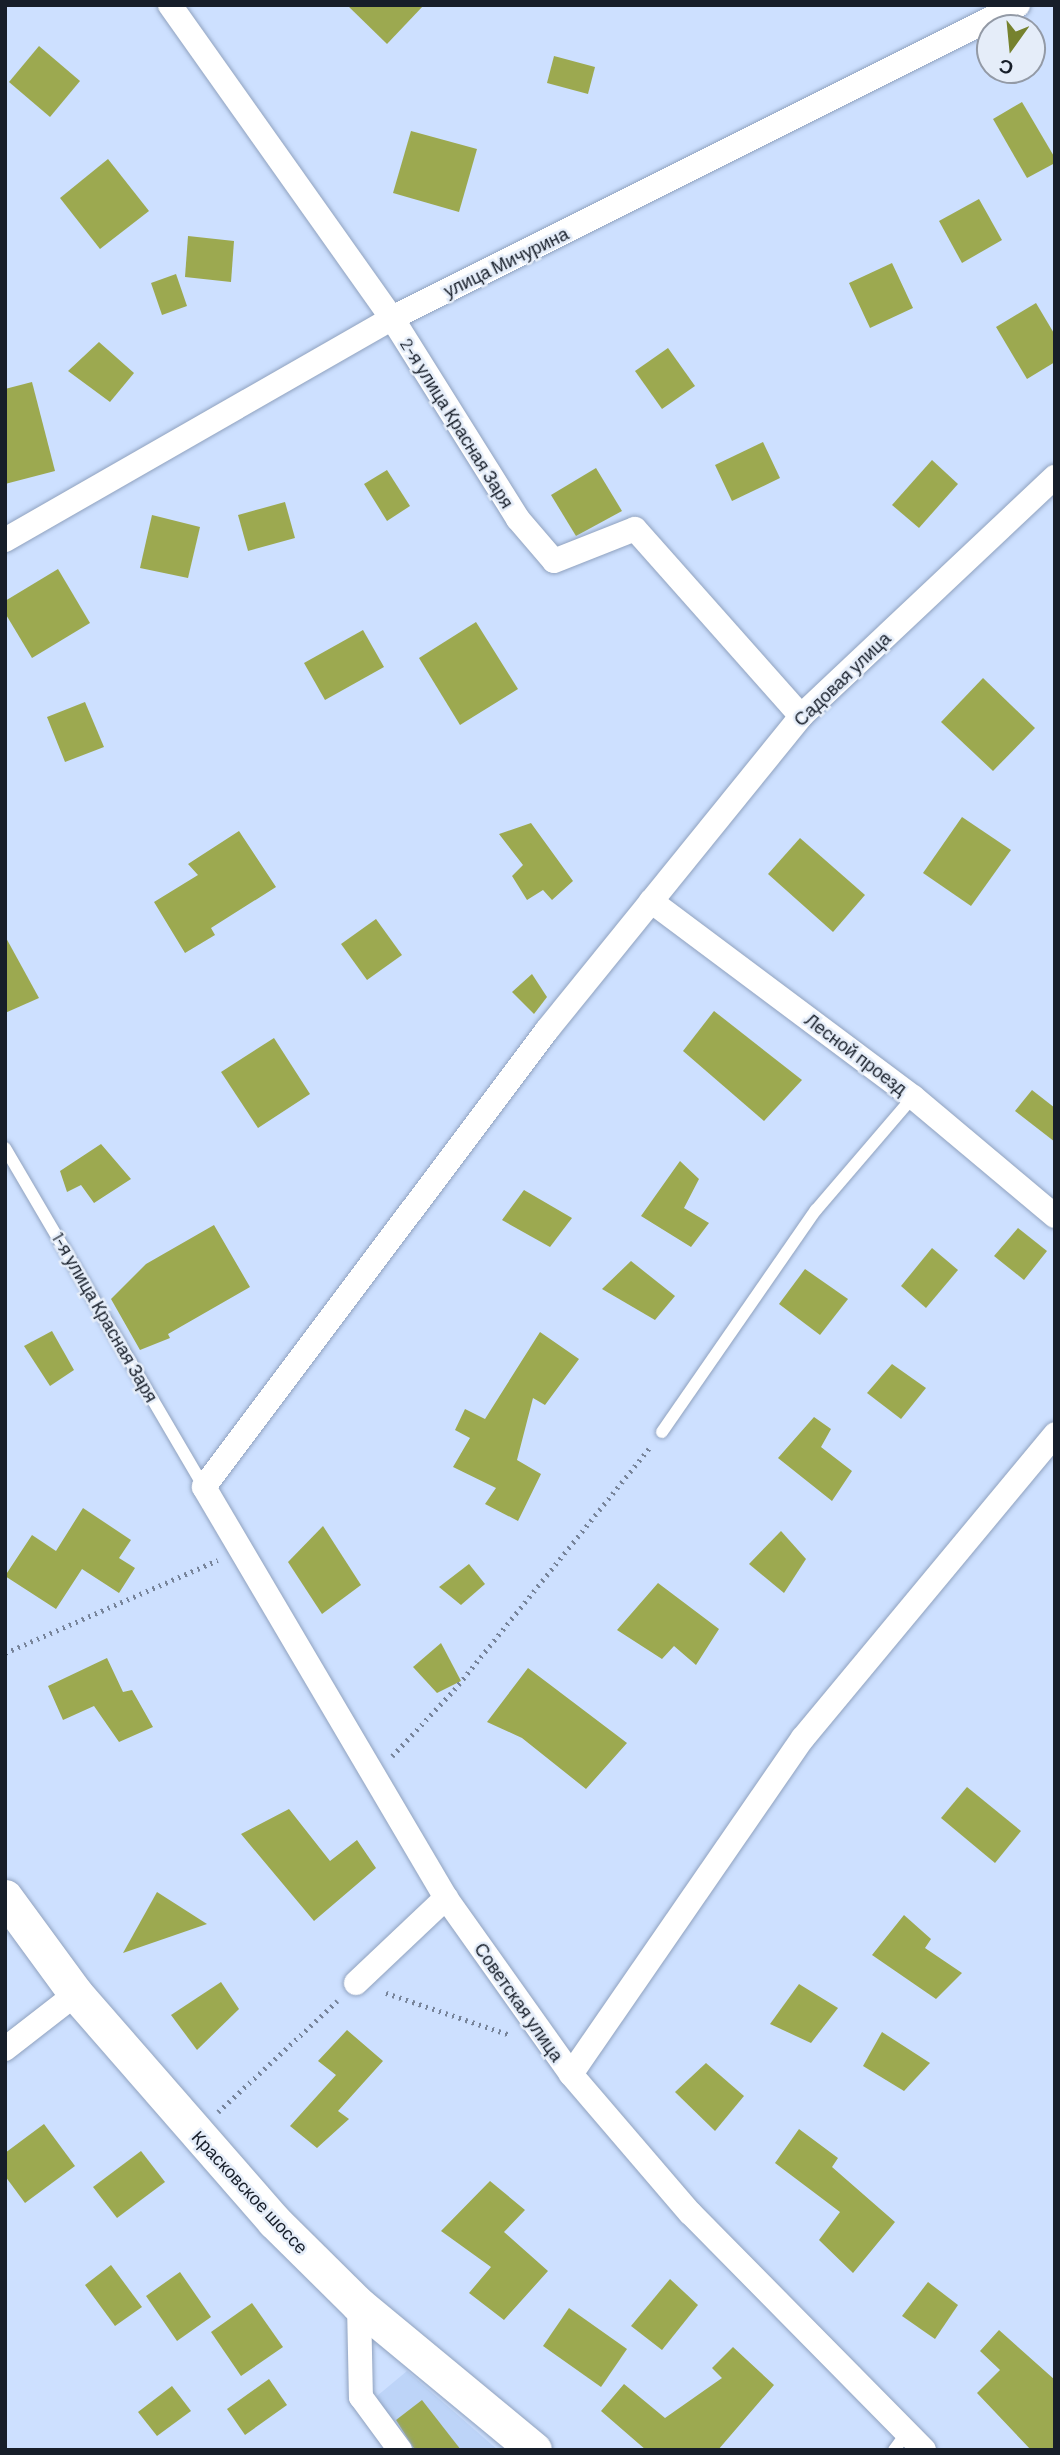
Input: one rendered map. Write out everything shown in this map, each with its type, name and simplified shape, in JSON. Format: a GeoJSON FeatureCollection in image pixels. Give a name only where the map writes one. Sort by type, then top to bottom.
{"type":"FeatureCollection","features":[{"type":"Feature","properties":{"kind":"main road","name":"Красковское шоссе"},"geometry":{"type":"LineString","coordinates":[[5,1897],[76,1994],[197,2136],[359,2305],[534,2450]]}},
{"type":"Feature","properties":{"kind":"street","name":"2-я улица Красная Заря"},"geometry":{"type":"LineString","coordinates":[[170,5],[392,318],[518,519],[554,561],[635,528],[801,716]]}},
{"type":"Feature","properties":{"kind":"street","name":"улица Мичурина"},"geometry":{"type":"LineString","coordinates":[[5,540],[392,318],[1018,5]]}},
{"type":"Feature","properties":{"kind":"street","name":"Садовая улица"},"geometry":{"type":"LineString","coordinates":[[204,1487],[547,1030],[801,716],[1055,477]]}},
{"type":"Feature","properties":{"kind":"street","name":"Лесной проезд"},"geometry":{"type":"LineString","coordinates":[[651,901],[913,1097],[1055,1216]]}},
{"type":"Feature","properties":{"kind":"street"},"geometry":{"type":"LineString","coordinates":[[570,2074],[803,1738],[1055,1434]]}},
{"type":"Feature","properties":{"kind":"street","name":"Советская улица"},"geometry":{"type":"LineString","coordinates":[[204,1487],[244,1549],[376,1773],[446,1898],[570,2074],[690,2213],[908,2444]]}},
{"type":"Feature","properties":{"kind":"street"},"geometry":{"type":"LineString","coordinates":[[356,1983],[446,1898]]}},
{"type":"Feature","properties":{"kind":"street"},"geometry":{"type":"LineString","coordinates":[[5,2049],[76,1994]]}},
{"type":"Feature","properties":{"kind":"street"},"geometry":{"type":"LineString","coordinates":[[359,2305],[361,2397],[400,2450]]}},
{"type":"Feature","properties":{"kind":"lane"},"geometry":{"type":"LineString","coordinates":[[662,1432],[816,1210],[913,1097]]}},
{"type":"Feature","properties":{"kind":"lane","name":"1-я улица Красная Заря"},"geometry":{"type":"LineString","coordinates":[[5,1148],[204,1487]]}},
{"type":"Feature","properties":{"kind":"path"},"geometry":{"type":"LineString","coordinates":[[376,1773],[454,1690],[662,1432]]}},
{"type":"Feature","properties":{"kind":"path"},"geometry":{"type":"LineString","coordinates":[[5,1653],[244,1549]]}},
{"type":"Feature","properties":{"kind":"path"},"geometry":{"type":"LineString","coordinates":[[213,2117],[356,1983],[553,2049]]}},
{"type":"Feature","properties":{"kind":"shaded area"},"geometry":{"type":"Polygon","coordinates":[[[407,2371],[498,2450],[404,2450],[379,2417],[377,2396],[407,2371]]]}},
{"type":"Feature","properties":{"kind":"building"},"geometry":{"type":"Polygon","coordinates":[[[347,5],[424,5],[387,44],[347,5]]]}},
{"type":"Feature","properties":{"kind":"building"},"geometry":{"type":"Polygon","coordinates":[[[39,46],[80,81],[50,117],[9,82],[39,46]]]}},
{"type":"Feature","properties":{"kind":"building"},"geometry":{"type":"Polygon","coordinates":[[[554,56],[595,67],[588,94],[547,83],[554,56]]]}},
{"type":"Feature","properties":{"kind":"building"},"geometry":{"type":"Polygon","coordinates":[[[1022,102],[1055,158],[1055,163],[1027,178],[993,119],[1022,102]]]}},
{"type":"Feature","properties":{"kind":"building"},"geometry":{"type":"Polygon","coordinates":[[[411,131],[477,149],[459,212],[393,193],[411,131]]]}},
{"type":"Feature","properties":{"kind":"building"},"geometry":{"type":"Polygon","coordinates":[[[108,159],[149,211],[100,249],[60,198],[108,159]]]}},
{"type":"Feature","properties":{"kind":"building"},"geometry":{"type":"Polygon","coordinates":[[[979,199],[1002,240],[962,263],[939,221],[979,199]]]}},
{"type":"Feature","properties":{"kind":"building"},"geometry":{"type":"Polygon","coordinates":[[[188,236],[234,241],[231,282],[185,277],[188,236]]]}},
{"type":"Feature","properties":{"kind":"building"},"geometry":{"type":"Polygon","coordinates":[[[892,263],[913,308],[870,328],[849,283],[892,263]]]}},
{"type":"Feature","properties":{"kind":"building"},"geometry":{"type":"Polygon","coordinates":[[[176,274],[187,306],[162,315],[151,283],[176,274]]]}},
{"type":"Feature","properties":{"kind":"building"},"geometry":{"type":"Polygon","coordinates":[[[1036,303],[1055,335],[1055,362],[1027,379],[996,327],[1036,303]]]}},
{"type":"Feature","properties":{"kind":"building"},"geometry":{"type":"Polygon","coordinates":[[[99,342],[134,373],[110,402],[68,371],[99,342]]]}},
{"type":"Feature","properties":{"kind":"building"},"geometry":{"type":"Polygon","coordinates":[[[668,348],[695,386],[662,409],[635,371],[668,348]]]}},
{"type":"Feature","properties":{"kind":"building"},"geometry":{"type":"Polygon","coordinates":[[[32,382],[55,471],[5,484],[5,389],[32,382]]]}},
{"type":"Feature","properties":{"kind":"building"},"geometry":{"type":"Polygon","coordinates":[[[763,442],[780,478],[732,501],[715,465],[763,442]]]}},
{"type":"Feature","properties":{"kind":"building"},"geometry":{"type":"Polygon","coordinates":[[[932,460],[958,484],[919,528],[892,505],[932,460]]]}},
{"type":"Feature","properties":{"kind":"building"},"geometry":{"type":"Polygon","coordinates":[[[596,468],[622,511],[576,536],[551,495],[596,468]]]}},
{"type":"Feature","properties":{"kind":"building"},"geometry":{"type":"Polygon","coordinates":[[[387,470],[410,506],[387,521],[364,484],[387,470]]]}},
{"type":"Feature","properties":{"kind":"building"},"geometry":{"type":"Polygon","coordinates":[[[285,502],[295,538],[248,551],[238,515],[285,502]]]}},
{"type":"Feature","properties":{"kind":"building"},"geometry":{"type":"Polygon","coordinates":[[[152,515],[200,527],[188,578],[140,568],[152,515]]]}},
{"type":"Feature","properties":{"kind":"building"},"geometry":{"type":"Polygon","coordinates":[[[58,569],[90,623],[32,658],[5,613],[5,601],[58,569]]]}},
{"type":"Feature","properties":{"kind":"building"},"geometry":{"type":"Polygon","coordinates":[[[476,622],[518,689],[460,725],[419,658],[476,622]]]}},
{"type":"Feature","properties":{"kind":"building"},"geometry":{"type":"Polygon","coordinates":[[[363,630],[384,667],[325,700],[304,663],[363,630]]]}},
{"type":"Feature","properties":{"kind":"building"},"geometry":{"type":"Polygon","coordinates":[[[983,678],[1035,728],[993,771],[941,722],[983,678]]]}},
{"type":"Feature","properties":{"kind":"building"},"geometry":{"type":"Polygon","coordinates":[[[85,702],[104,747],[65,762],[47,717],[85,702]]]}},
{"type":"Feature","properties":{"kind":"building"},"geometry":{"type":"Polygon","coordinates":[[[962,817],[1011,850],[971,906],[923,873],[962,817]]]}},
{"type":"Feature","properties":{"kind":"building"},"geometry":{"type":"Polygon","coordinates":[[[531,823],[573,881],[552,900],[543,890],[527,900],[512,876],[523,865],[499,834],[531,823]]]}},
{"type":"Feature","properties":{"kind":"building"},"geometry":{"type":"Polygon","coordinates":[[[239,831],[276,887],[211,928],[215,935],[185,953],[154,902],[198,875],[188,864],[239,831]]]}},
{"type":"Feature","properties":{"kind":"building"},"geometry":{"type":"Polygon","coordinates":[[[800,838],[865,895],[833,932],[768,874],[800,838]]]}},
{"type":"Feature","properties":{"kind":"building"},"geometry":{"type":"Polygon","coordinates":[[[376,919],[402,955],[367,980],[341,944],[376,919]]]}},
{"type":"Feature","properties":{"kind":"building"},"geometry":{"type":"Polygon","coordinates":[[[5,936],[39,998],[5,1013],[5,936]]]}},
{"type":"Feature","properties":{"kind":"building"},"geometry":{"type":"Polygon","coordinates":[[[532,974],[547,997],[534,1014],[512,992],[532,974]]]}},
{"type":"Feature","properties":{"kind":"building"},"geometry":{"type":"Polygon","coordinates":[[[714,1011],[802,1080],[764,1121],[683,1051],[714,1011]]]}},
{"type":"Feature","properties":{"kind":"building"},"geometry":{"type":"Polygon","coordinates":[[[274,1038],[310,1094],[258,1128],[221,1072],[274,1038]]]}},
{"type":"Feature","properties":{"kind":"building"},"geometry":{"type":"Polygon","coordinates":[[[1032,1090],[1055,1108],[1055,1142],[1015,1111],[1032,1090]]]}},
{"type":"Feature","properties":{"kind":"building"},"geometry":{"type":"Polygon","coordinates":[[[101,1144],[131,1179],[94,1203],[81,1185],[67,1192],[60,1171],[101,1144]]]}},
{"type":"Feature","properties":{"kind":"building"},"geometry":{"type":"Polygon","coordinates":[[[680,1161],[699,1179],[684,1208],[709,1223],[691,1247],[641,1216],[680,1161]]]}},
{"type":"Feature","properties":{"kind":"building"},"geometry":{"type":"Polygon","coordinates":[[[524,1190],[572,1218],[550,1247],[502,1220],[524,1190]]]}},
{"type":"Feature","properties":{"kind":"building"},"geometry":{"type":"Polygon","coordinates":[[[214,1225],[250,1287],[168,1334],[170,1338],[140,1350],[111,1299],[146,1264],[214,1225]]]}},
{"type":"Feature","properties":{"kind":"building"},"geometry":{"type":"Polygon","coordinates":[[[1018,1228],[1047,1251],[1024,1280],[994,1256],[1018,1228]]]}},
{"type":"Feature","properties":{"kind":"building"},"geometry":{"type":"Polygon","coordinates":[[[932,1248],[958,1270],[926,1308],[901,1286],[932,1248]]]}},
{"type":"Feature","properties":{"kind":"building"},"geometry":{"type":"Polygon","coordinates":[[[631,1261],[675,1296],[655,1320],[602,1289],[631,1261]]]}},
{"type":"Feature","properties":{"kind":"building"},"geometry":{"type":"Polygon","coordinates":[[[805,1269],[848,1299],[820,1335],[779,1304],[805,1269]]]}},
{"type":"Feature","properties":{"kind":"building"},"geometry":{"type":"Polygon","coordinates":[[[52,1331],[74,1370],[50,1386],[24,1346],[52,1331]]]}},
{"type":"Feature","properties":{"kind":"building"},"geometry":{"type":"Polygon","coordinates":[[[540,1332],[579,1359],[545,1405],[533,1398],[517,1460],[541,1474],[518,1521],[485,1504],[496,1488],[453,1467],[470,1438],[455,1430],[465,1409],[485,1419],[540,1332]]]}},
{"type":"Feature","properties":{"kind":"building"},"geometry":{"type":"Polygon","coordinates":[[[892,1364],[926,1388],[901,1419],[867,1393],[892,1364]]]}},
{"type":"Feature","properties":{"kind":"building"},"geometry":{"type":"Polygon","coordinates":[[[814,1417],[831,1429],[821,1447],[852,1471],[832,1501],[778,1458],[814,1417]]]}},
{"type":"Feature","properties":{"kind":"building"},"geometry":{"type":"Polygon","coordinates":[[[83,1508],[131,1540],[119,1558],[135,1568],[119,1593],[82,1569],[56,1609],[5,1576],[32,1535],[56,1551],[83,1508]]]}},
{"type":"Feature","properties":{"kind":"building"},"geometry":{"type":"Polygon","coordinates":[[[323,1526],[361,1585],[322,1614],[288,1562],[323,1526]]]}},
{"type":"Feature","properties":{"kind":"building"},"geometry":{"type":"Polygon","coordinates":[[[781,1531],[806,1559],[784,1593],[749,1564],[781,1531]]]}},
{"type":"Feature","properties":{"kind":"building"},"geometry":{"type":"Polygon","coordinates":[[[469,1564],[485,1584],[461,1605],[439,1587],[469,1564]]]}},
{"type":"Feature","properties":{"kind":"building"},"geometry":{"type":"Polygon","coordinates":[[[658,1583],[719,1629],[696,1665],[674,1646],[662,1659],[617,1630],[658,1583]]]}},
{"type":"Feature","properties":{"kind":"building"},"geometry":{"type":"Polygon","coordinates":[[[441,1643],[461,1681],[437,1693],[413,1667],[441,1643]]]}},
{"type":"Feature","properties":{"kind":"building"},"geometry":{"type":"Polygon","coordinates":[[[107,1658],[123,1692],[132,1690],[153,1727],[119,1742],[94,1706],[63,1720],[48,1686],[107,1658]]]}},
{"type":"Feature","properties":{"kind":"building"},"geometry":{"type":"Polygon","coordinates":[[[528,1668],[627,1743],[586,1789],[522,1738],[487,1722],[528,1668]]]}},
{"type":"Feature","properties":{"kind":"building"},"geometry":{"type":"Polygon","coordinates":[[[967,1787],[1021,1831],[995,1863],[941,1818],[967,1787]]]}},
{"type":"Feature","properties":{"kind":"building"},"geometry":{"type":"Polygon","coordinates":[[[289,1809],[330,1861],[357,1840],[376,1868],[314,1921],[241,1834],[289,1809]]]}},
{"type":"Feature","properties":{"kind":"building"},"geometry":{"type":"Polygon","coordinates":[[[157,1892],[207,1924],[123,1953],[157,1892]]]}},
{"type":"Feature","properties":{"kind":"building"},"geometry":{"type":"Polygon","coordinates":[[[904,1915],[931,1939],[925,1948],[962,1973],[936,1999],[872,1955],[904,1915]]]}},
{"type":"Feature","properties":{"kind":"building"},"geometry":{"type":"Polygon","coordinates":[[[221,1982],[239,2009],[197,2050],[171,2015],[221,1982]]]}},
{"type":"Feature","properties":{"kind":"building"},"geometry":{"type":"Polygon","coordinates":[[[799,1984],[838,2008],[811,2043],[770,2024],[799,1984]]]}},
{"type":"Feature","properties":{"kind":"building"},"geometry":{"type":"Polygon","coordinates":[[[347,2030],[383,2061],[338,2111],[349,2119],[317,2148],[290,2126],[336,2075],[318,2061],[347,2030]]]}},
{"type":"Feature","properties":{"kind":"building"},"geometry":{"type":"Polygon","coordinates":[[[882,2032],[930,2063],[904,2091],[863,2066],[882,2032]]]}},
{"type":"Feature","properties":{"kind":"building"},"geometry":{"type":"Polygon","coordinates":[[[706,2063],[744,2096],[715,2131],[675,2092],[706,2063]]]}},
{"type":"Feature","properties":{"kind":"building"},"geometry":{"type":"Polygon","coordinates":[[[44,2124],[75,2166],[25,2203],[5,2176],[5,2153],[44,2124]]]}},
{"type":"Feature","properties":{"kind":"building"},"geometry":{"type":"Polygon","coordinates":[[[799,2129],[838,2158],[832,2167],[895,2222],[853,2273],[819,2240],[840,2212],[775,2163],[799,2129]]]}},
{"type":"Feature","properties":{"kind":"building"},"geometry":{"type":"Polygon","coordinates":[[[141,2151],[165,2182],[117,2218],[93,2187],[141,2151]]]}},
{"type":"Feature","properties":{"kind":"building"},"geometry":{"type":"Polygon","coordinates":[[[490,2181],[525,2210],[504,2232],[548,2271],[504,2320],[469,2293],[491,2267],[441,2231],[490,2181]]]}},
{"type":"Feature","properties":{"kind":"building"},"geometry":{"type":"Polygon","coordinates":[[[111,2265],[142,2307],[115,2326],[85,2285],[111,2265]]]}},
{"type":"Feature","properties":{"kind":"building"},"geometry":{"type":"Polygon","coordinates":[[[180,2272],[211,2317],[177,2341],[146,2296],[180,2272]]]}},
{"type":"Feature","properties":{"kind":"building"},"geometry":{"type":"Polygon","coordinates":[[[670,2279],[698,2305],[662,2350],[631,2326],[670,2279]]]}},
{"type":"Feature","properties":{"kind":"building"},"geometry":{"type":"Polygon","coordinates":[[[928,2282],[958,2305],[935,2339],[902,2316],[928,2282]]]}},
{"type":"Feature","properties":{"kind":"building"},"geometry":{"type":"Polygon","coordinates":[[[252,2303],[283,2347],[241,2376],[211,2332],[252,2303]]]}},
{"type":"Feature","properties":{"kind":"building"},"geometry":{"type":"Polygon","coordinates":[[[569,2308],[627,2349],[601,2387],[543,2346],[569,2308]]]}},
{"type":"Feature","properties":{"kind":"building"},"geometry":{"type":"Polygon","coordinates":[[[999,2330],[1055,2380],[1055,2450],[1031,2450],[977,2393],[1000,2370],[980,2351],[999,2330]]]}},
{"type":"Feature","properties":{"kind":"building"},"geometry":{"type":"Polygon","coordinates":[[[733,2347],[774,2385],[718,2450],[646,2450],[601,2411],[624,2384],[665,2418],[722,2378],[712,2368],[733,2347]]]}},
{"type":"Feature","properties":{"kind":"building"},"geometry":{"type":"Polygon","coordinates":[[[269,2379],[287,2405],[245,2435],[227,2409],[269,2379]]]}},
{"type":"Feature","properties":{"kind":"building"},"geometry":{"type":"Polygon","coordinates":[[[172,2386],[191,2411],[157,2436],[138,2412],[172,2386]]]}},
{"type":"Feature","properties":{"kind":"building"},"geometry":{"type":"Polygon","coordinates":[[[422,2400],[461,2450],[415,2450],[396,2420],[422,2400]]]}}]}
